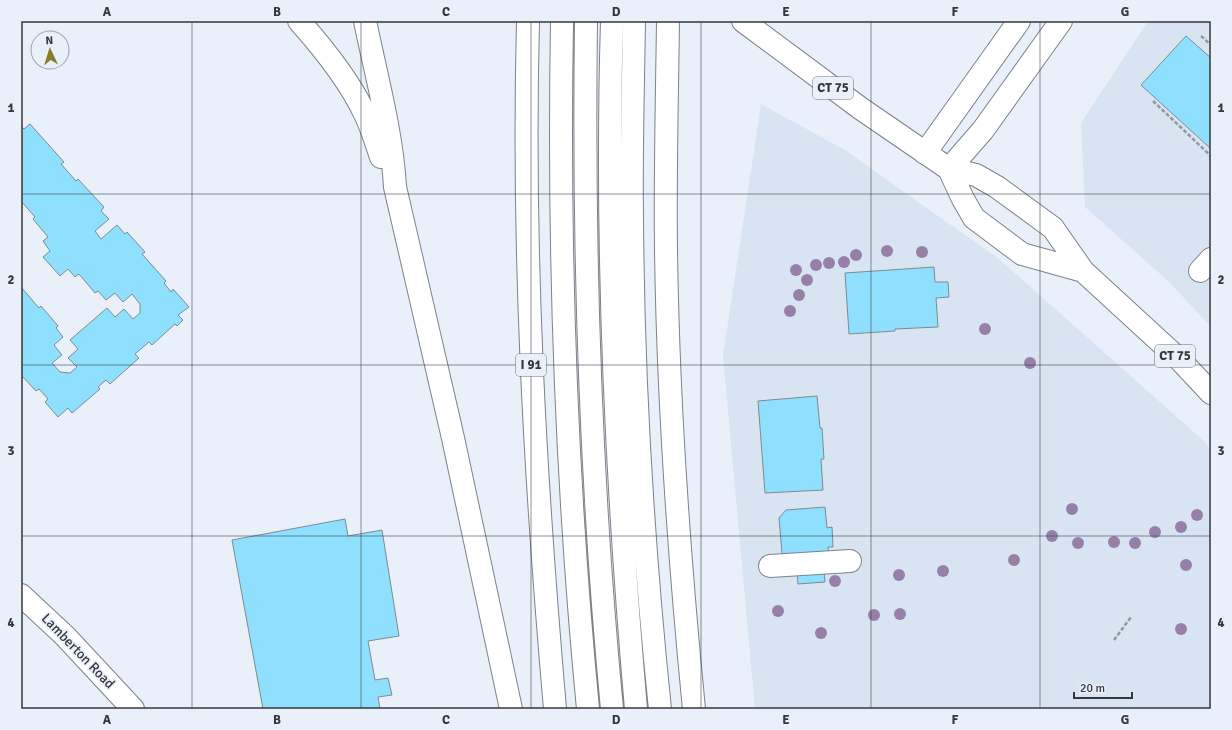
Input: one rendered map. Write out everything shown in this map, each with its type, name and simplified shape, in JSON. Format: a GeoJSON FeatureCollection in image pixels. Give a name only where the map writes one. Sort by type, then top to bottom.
{"type":"FeatureCollection","features":[{"type":"Feature","properties":{"kind":"main road"},"geometry":{"type":"LineString","coordinates":[[299,21],[326,53],[359,103],[370,125],[387,172],[395,187]]}},
{"type":"Feature","properties":{"kind":"main road"},"geometry":{"type":"LineString","coordinates":[[365,21],[388,132],[395,187],[452,430],[511,709]]}},
{"type":"Feature","properties":{"kind":"main road","name":"I 91"},"geometry":{"type":"LineString","coordinates":[[528,21],[526,170],[532,385],[544,586],[555,709]]}},
{"type":"Feature","properties":{"kind":"main road"},"geometry":{"type":"LineString","coordinates":[[562,21],[562,205],[566,389],[575,542],[588,709]]}},
{"type":"Feature","properties":{"kind":"main road"},"geometry":{"type":"LineString","coordinates":[[586,21],[585,80],[590,357],[595,474],[612,709]]}},
{"type":"Feature","properties":{"kind":"main road"},"geometry":{"type":"LineString","coordinates":[[612,21],[610,208],[615,393],[622,539],[636,709]]}},
{"type":"Feature","properties":{"kind":"main road"},"geometry":{"type":"LineString","coordinates":[[668,21],[666,186],[668,327],[678,521],[694,709]]}},
{"type":"Feature","properties":{"kind":"main road","name":"CT 75"},"geometry":{"type":"LineString","coordinates":[[743,21],[860,108],[925,153],[949,169],[976,175],[997,187],[1052,228],[1083,271],[1181,361],[1211,393]]}},
{"type":"Feature","properties":{"kind":"main road"},"geometry":{"type":"LineString","coordinates":[[925,153],[1019,21]]}},
{"type":"Feature","properties":{"kind":"main road"},"geometry":{"type":"LineString","coordinates":[[949,169],[983,130],[1062,21]]}},
{"type":"Feature","properties":{"kind":"main road"},"geometry":{"type":"LineString","coordinates":[[634,23],[632,218],[635,350],[644,528],[660,709]]}},
{"type":"Feature","properties":{"kind":"main road","name":"CT 75"},"geometry":{"type":"LineString","coordinates":[[949,169],[974,218],[1022,254],[1083,271]]}},
{"type":"Feature","properties":{"kind":"main road"},"geometry":{"type":"LineString","coordinates":[[771,571],[851,566]]}},
{"type":"Feature","properties":{"kind":"main road","name":"Lamberton Road"},"geometry":{"type":"LineString","coordinates":[[21,594],[65,636],[133,709]]}},
{"type":"Feature","properties":{"kind":"path"},"geometry":{"type":"LineString","coordinates":[[1201,36],[1211,45]]}},
{"type":"Feature","properties":{"kind":"path"},"geometry":{"type":"LineString","coordinates":[[1153,101],[1211,156]]}},
{"type":"Feature","properties":{"kind":"path"},"geometry":{"type":"LineString","coordinates":[[1114,640],[1131,616]]}},
{"type":"Feature","properties":{"kind":"shaded area"},"geometry":{"type":"Polygon","coordinates":[[[1148,21],[1211,22],[1211,327],[1168,281],[1085,207],[1081,123],[1148,21]]]}},
{"type":"Feature","properties":{"kind":"shaded area"},"geometry":{"type":"Polygon","coordinates":[[[761,104],[845,150],[999,259],[1205,442],[1211,450],[1211,709],[755,709],[723,356],[761,104]]]}},
{"type":"Feature","properties":{"kind":"building"},"geometry":{"type":"Polygon","coordinates":[[[1186,36],[1211,58],[1211,149],[1141,85],[1186,36]]]}},
{"type":"Feature","properties":{"kind":"building"},"geometry":{"type":"Polygon","coordinates":[[[30,124],[64,162],[61,164],[76,181],[78,179],[104,207],[101,211],[109,219],[95,231],[101,239],[117,225],[125,234],[127,232],[145,252],[142,254],[166,281],[164,283],[171,292],[173,289],[189,307],[178,315],[183,320],[177,326],[175,324],[152,345],[149,342],[135,354],[139,358],[110,384],[106,380],[98,387],[100,389],[72,413],[68,408],[58,417],[45,402],[48,399],[39,389],[36,391],[21,375],[21,287],[39,308],[41,306],[58,326],[56,328],[63,337],[54,345],[62,355],[52,363],[60,372],[70,373],[77,367],[68,358],[78,349],[70,340],[107,308],[115,317],[124,309],[133,319],[140,313],[140,304],[132,294],[123,302],[115,293],[106,300],[98,291],[95,293],[79,274],[75,277],[68,269],[60,276],[43,257],[50,251],[43,241],[48,237],[33,219],[35,217],[21,201],[21,126],[24,129],[30,124]]]}},
{"type":"Feature","properties":{"kind":"building"},"geometry":{"type":"Polygon","coordinates":[[[934,267],[935,282],[948,282],[949,297],[936,298],[938,327],[895,329],[895,331],[849,334],[845,273],[934,267]]]}},
{"type":"Feature","properties":{"kind":"building"},"geometry":{"type":"Polygon","coordinates":[[[817,396],[820,428],[822,428],[824,459],[821,459],[823,490],[765,493],[758,401],[817,396]]]}},
{"type":"Feature","properties":{"kind":"building"},"geometry":{"type":"Polygon","coordinates":[[[825,507],[827,528],[832,527],[833,547],[828,547],[829,557],[789,560],[782,553],[779,518],[786,510],[825,507]]]}},
{"type":"Feature","properties":{"kind":"building"},"geometry":{"type":"Polygon","coordinates":[[[345,519],[348,536],[382,530],[399,636],[368,641],[375,680],[388,678],[392,695],[378,697],[380,709],[263,709],[232,540],[345,519]]]}},
{"type":"Feature","properties":{"kind":"building"},"geometry":{"type":"Polygon","coordinates":[[[823,557],[825,582],[798,584],[796,560],[823,557]]]}}]}
